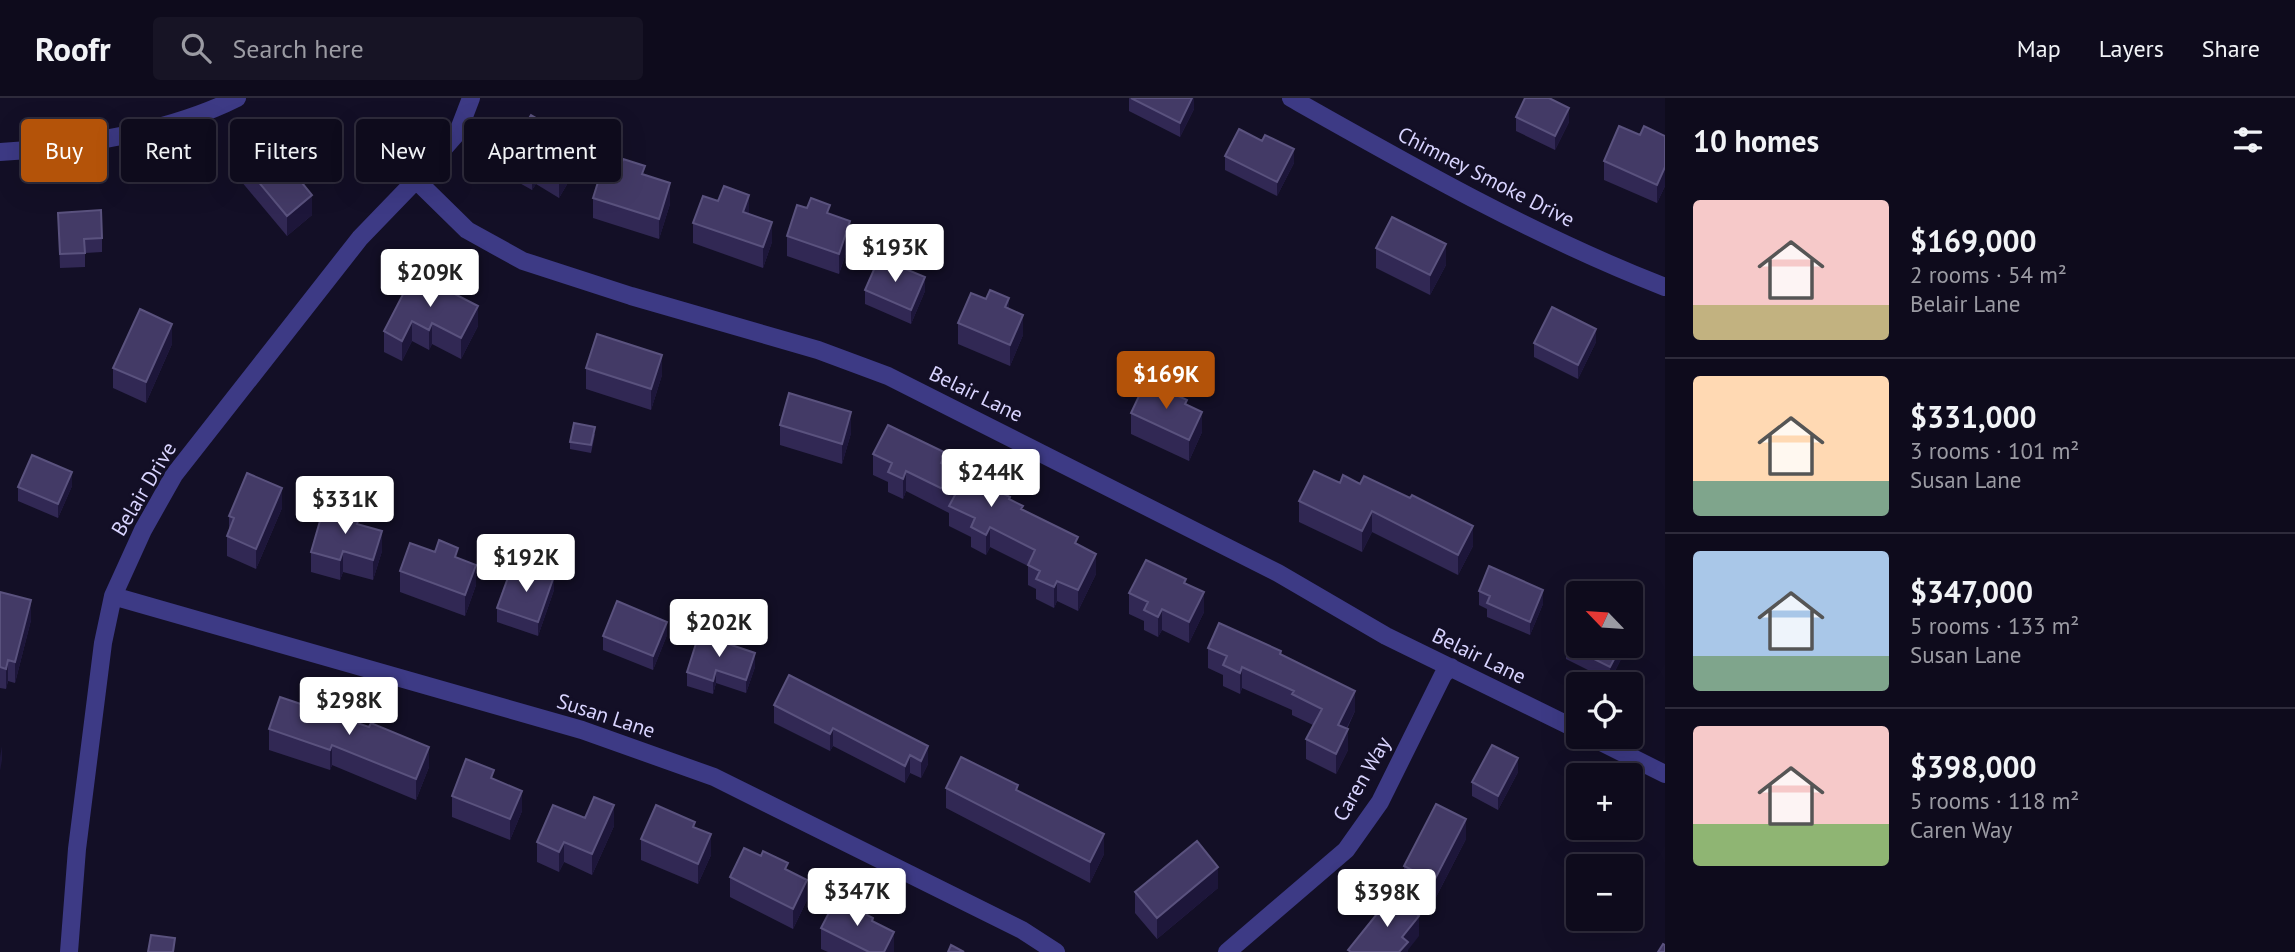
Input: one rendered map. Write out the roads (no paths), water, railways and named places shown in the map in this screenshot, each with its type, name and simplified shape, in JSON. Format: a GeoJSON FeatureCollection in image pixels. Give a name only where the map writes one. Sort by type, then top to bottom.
{"type":"FeatureCollection","features":[{"type":"Feature","properties":{"kind":"street"},"geometry":{"type":"LineString","coordinates":[[0,152],[117,136],[168,124],[217,108],[237,98]]}},
{"type":"Feature","properties":{"kind":"street","name":"Belair Drive"},"geometry":{"type":"LineString","coordinates":[[450,141],[458,132],[471,98]]}},
{"type":"Feature","properties":{"kind":"street","name":"Chimney Smoke Drive"},"geometry":{"type":"LineString","coordinates":[[1291,98],[1450,188],[1615,267],[1665,287]]}},
{"type":"Feature","properties":{"kind":"street","name":"Belair Drive"},"geometry":{"type":"LineString","coordinates":[[69,952],[77,849],[94,711],[103,643],[113,596],[143,530],[174,475],[360,238],[414,182]]}},
{"type":"Feature","properties":{"kind":"street","name":"Belair Lane"},"geometry":{"type":"LineString","coordinates":[[418,182],[467,230],[523,261],[818,350],[888,376],[1242,555],[1387,636],[1566,724]]}},
{"type":"Feature","properties":{"kind":"street","name":"Susan Lane"},"geometry":{"type":"LineString","coordinates":[[113,596],[582,730],[714,777],[1022,930],[1056,952]]}},
{"type":"Feature","properties":{"kind":"street","name":"Caren Way"},"geometry":{"type":"LineString","coordinates":[[1227,952],[1346,850],[1380,802],[1443,675],[1451,667]]}},
{"type":"Feature","properties":{"kind":"street"},"geometry":{"type":"LineString","coordinates":[[1615,749],[1665,774]]}}]}
